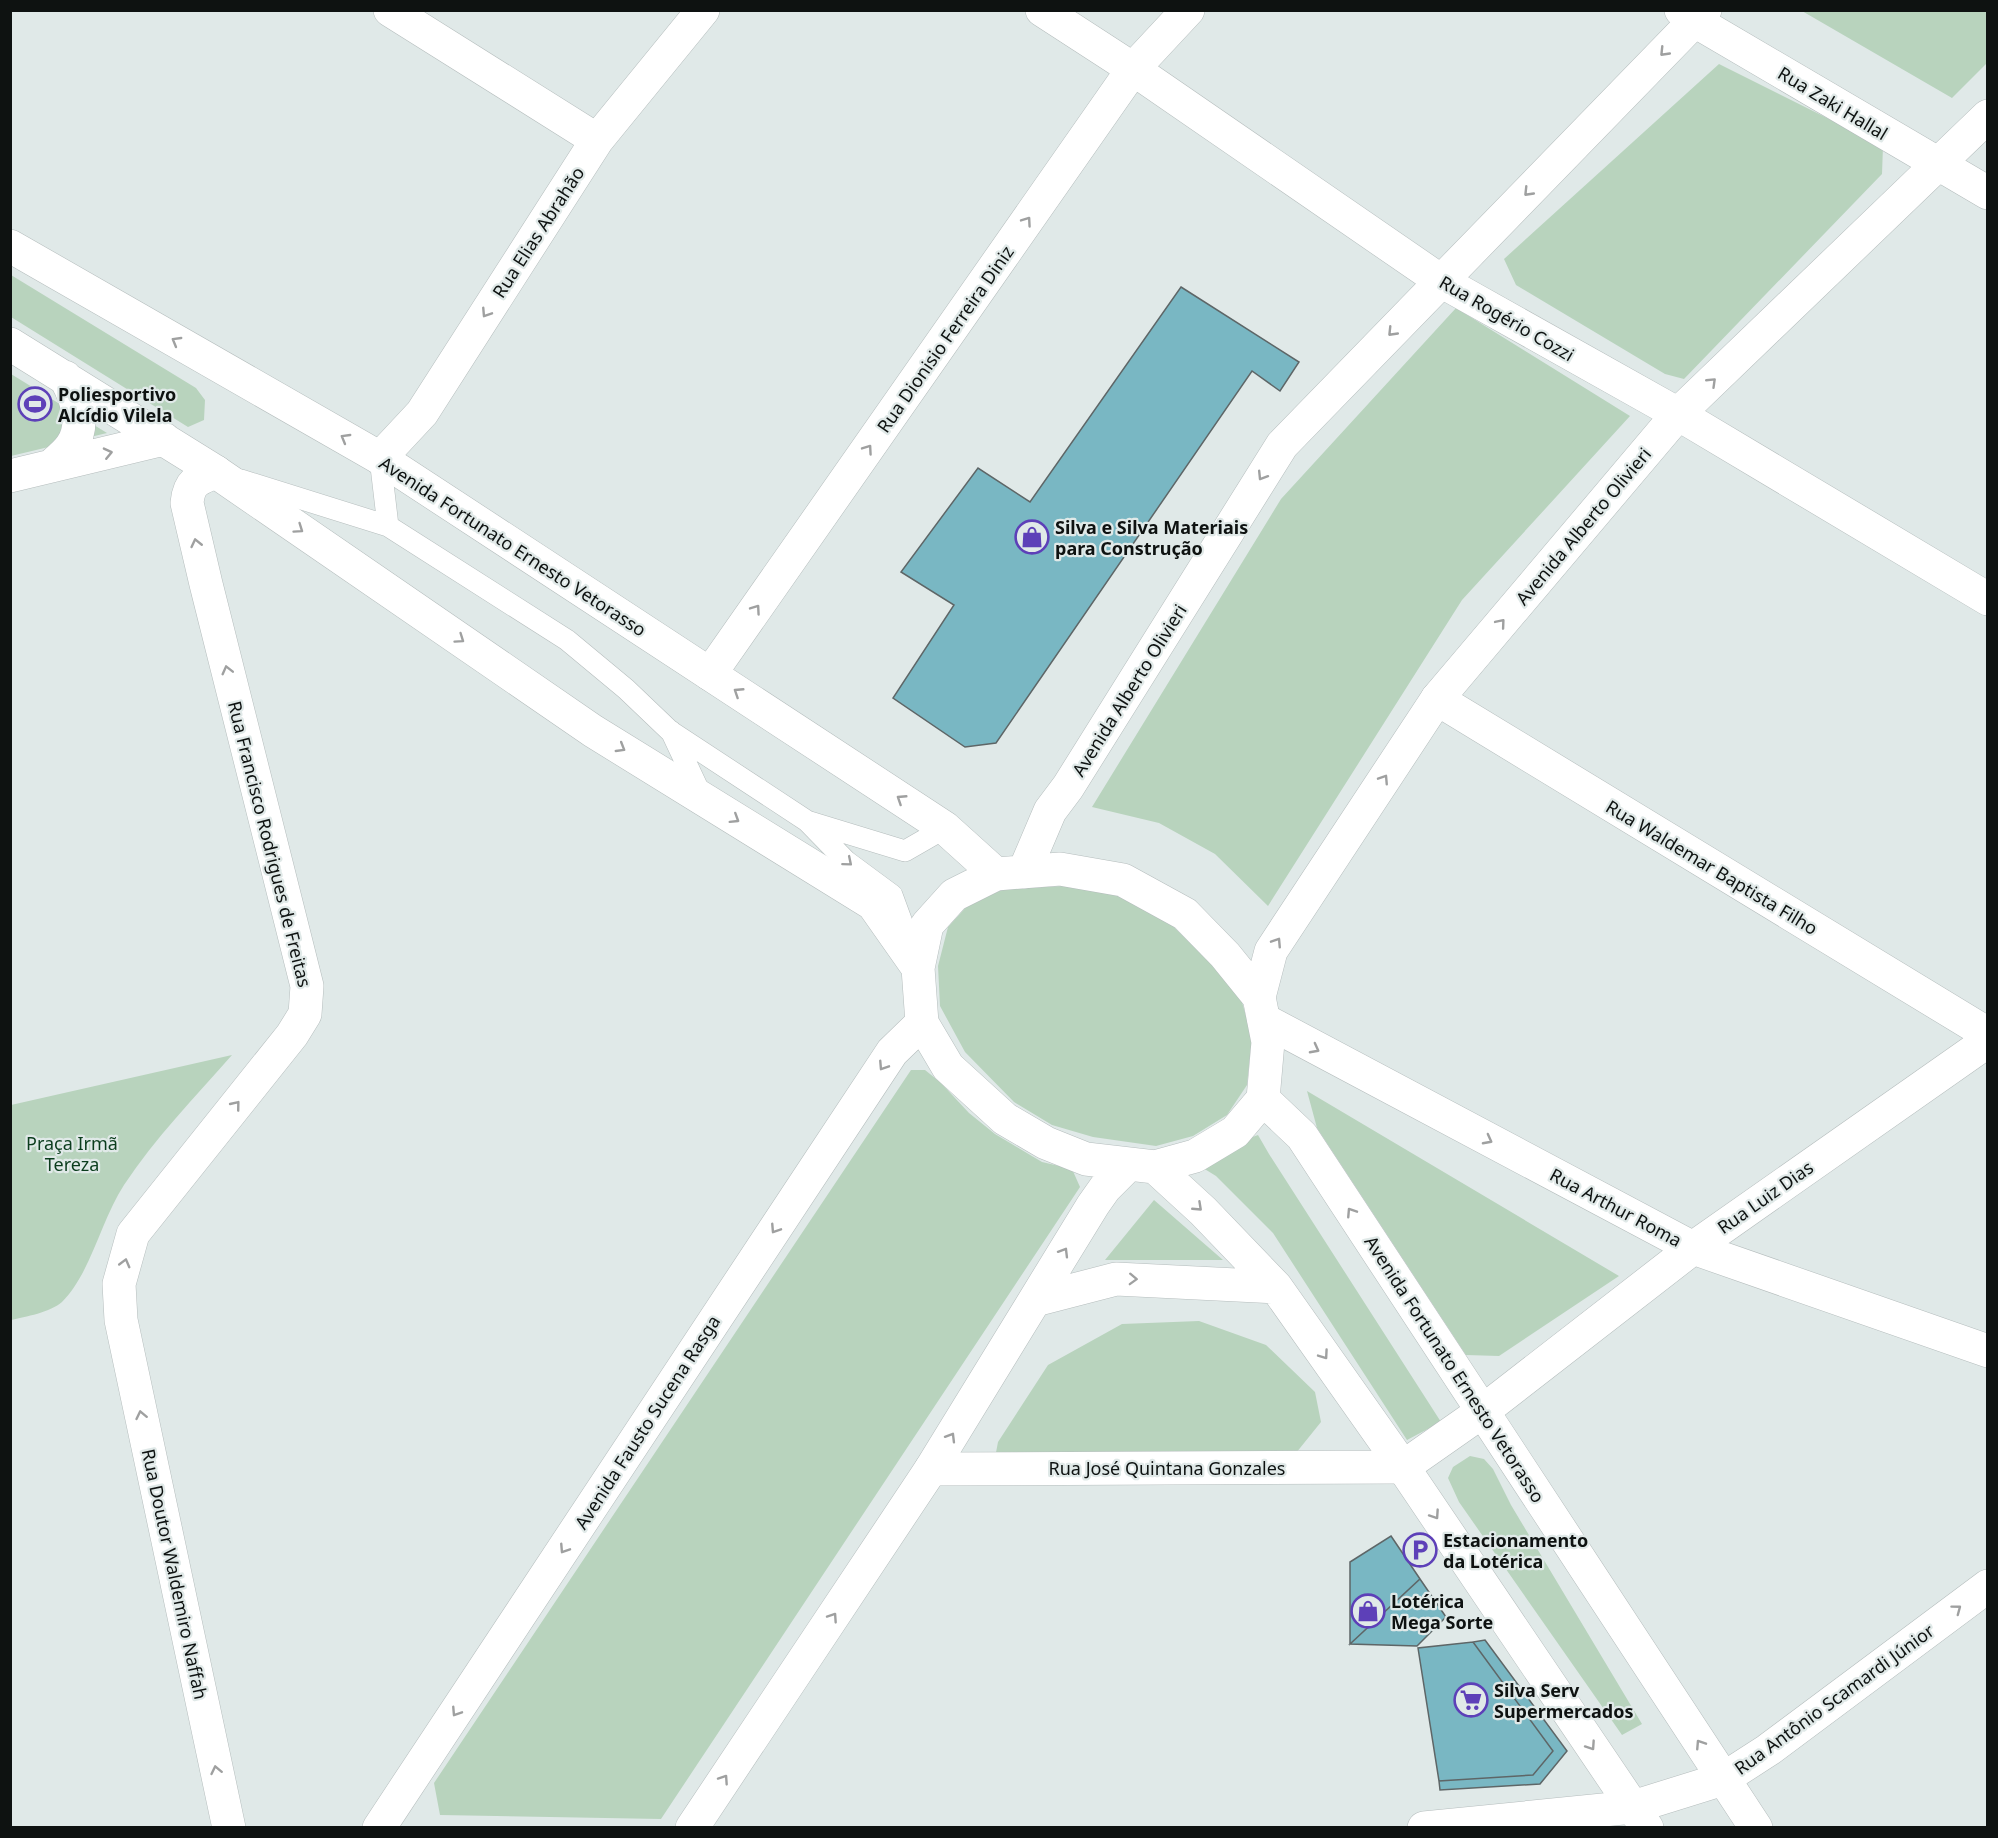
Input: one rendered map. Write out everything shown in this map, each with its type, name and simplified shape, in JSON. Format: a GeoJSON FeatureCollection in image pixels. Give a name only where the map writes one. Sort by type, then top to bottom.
{"type":"FeatureCollection","features":[{"type":"Feature","properties":{"kind":"main road"},"geometry":{"type":"LineString","coordinates":[[390,10],[597,140]]}},
{"type":"Feature","properties":{"kind":"main road","name":"Rua Elias Abrahão"},"geometry":{"type":"LineString","coordinates":[[380,458],[422,413],[597,140],[703,10]]}},
{"type":"Feature","properties":{"kind":"main road","name":"Rua Rogério Cozzi"},"geometry":{"type":"LineString","coordinates":[[1042,10],[1133,69],[1441,281],[1678,414],[1988,599]]}},
{"type":"Feature","properties":{"kind":"main road","name":"Rua Dionisio Ferreira Diniz"},"geometry":{"type":"LineString","coordinates":[[711,674],[1133,69],[1188,10]]}},
{"type":"Feature","properties":{"kind":"main road","name":"Rua Zaki Hallal"},"geometry":{"type":"LineString","coordinates":[[1694,14],[1988,193]]}},
{"type":"Feature","properties":{"kind":"main road","name":"Avenida Alberto Olivieri"},"geometry":{"type":"LineString","coordinates":[[1010,873],[1068,787],[1282,445],[1694,14]]}},
{"type":"Feature","properties":{"kind":"main road","name":"Avenida Alberto Olivieri"},"geometry":{"type":"LineString","coordinates":[[1262,1009],[1270,951],[1437,699],[1678,414],[1988,116]]}},
{"type":"Feature","properties":{"kind":"main road","name":"Avenida Fortunato Ernesto Vetorasso"},"geometry":{"type":"LineString","coordinates":[[10,246],[380,458],[945,828],[1010,873]]}},
{"type":"Feature","properties":{"kind":"main road"},"geometry":{"type":"LineString","coordinates":[[10,344],[216,472],[593,731],[873,904],[918,968]]}},
{"type":"Feature","properties":{"kind":"main road"},"geometry":{"type":"LineString","coordinates":[[51,466],[72,445],[79,422],[74,395],[64,377]]}},
{"type":"Feature","properties":{"kind":"main road"},"geometry":{"type":"LineString","coordinates":[[10,476],[164,439]]}},
{"type":"Feature","properties":{"kind":"main road","name":"Rua Francisco Rodrigues de Freitas"},"geometry":{"type":"LineString","coordinates":[[121,1320],[120,1284],[134,1234],[292,1035],[305,1014],[307,986],[187,503],[188,489],[199,478],[216,472]]}},
{"type":"Feature","properties":{"kind":"main road","name":"Rua Waldemar Baptista Filho"},"geometry":{"type":"LineString","coordinates":[[1437,699],[1988,1034]]}},
{"type":"Feature","properties":{"kind":"main road"},"geometry":{"type":"LineString","coordinates":[[1060,870],[1123,880],[1185,914],[1225,955],[1262,1009],[1268,1042],[1263,1099],[1235,1132],[1195,1156],[1142,1166],[1086,1159],[1046,1143],[1005,1119],[948,1067],[922,1023],[918,968],[927,925],[954,895],[1010,873],[1060,870]]}},
{"type":"Feature","properties":{"kind":"main road","name":"Rua Arthur Roma"},"geometry":{"type":"LineString","coordinates":[[1262,1009],[1693,1248],[1988,1351]]}},
{"type":"Feature","properties":{"kind":"main road","name":"Avenida Fausto Sucena Rasga"},"geometry":{"type":"LineString","coordinates":[[380,1827],[892,1052],[922,1023]]}},
{"type":"Feature","properties":{"kind":"main road","name":"Rua Luiz Dias"},"geometry":{"type":"LineString","coordinates":[[1403,1467],[1483,1412],[1693,1248],[1988,1041]]}},
{"type":"Feature","properties":{"kind":"main road","name":"Avenida Fortunato Ernesto Vetorasso"},"geometry":{"type":"LineString","coordinates":[[1263,1099],[1302,1136],[1756,1827]]}},
{"type":"Feature","properties":{"kind":"main road"},"geometry":{"type":"LineString","coordinates":[[1142,1166],[1203,1211],[1276,1287],[1403,1467],[1640,1817]]}},
{"type":"Feature","properties":{"kind":"main road"},"geometry":{"type":"LineString","coordinates":[[692,1827],[932,1469],[1093,1205],[1105,1188],[1142,1166]]}},
{"type":"Feature","properties":{"kind":"main road"},"geometry":{"type":"LineString","coordinates":[[1035,1300],[1116,1279],[1276,1287]]}},
{"type":"Feature","properties":{"kind":"main road","name":"Rua Doutor Waldemiro Naffah"},"geometry":{"type":"LineString","coordinates":[[121,1320],[228,1827]]}},
{"type":"Feature","properties":{"kind":"main road","name":"Rua José Quintana Gonzales"},"geometry":{"type":"LineString","coordinates":[[932,1469],[1403,1467]]}},
{"type":"Feature","properties":{"kind":"main road","name":"Rua Antônio Scamardi Júnior"},"geometry":{"type":"LineString","coordinates":[[1424,1827],[1640,1817],[1723,1779],[1768,1750],[1988,1586]]}},
{"type":"Feature","properties":{"kind":"lane"},"geometry":{"type":"LineString","coordinates":[[380,458],[388,526]]}},
{"type":"Feature","properties":{"kind":"lane"},"geometry":{"type":"LineString","coordinates":[[216,472],[388,526],[567,640],[626,689],[670,731],[807,821],[846,861],[892,895],[918,968]]}},
{"type":"Feature","properties":{"kind":"lane"},"geometry":{"type":"LineString","coordinates":[[670,731],[703,799]]}},
{"type":"Feature","properties":{"kind":"lane"},"geometry":{"type":"LineString","coordinates":[[807,821],[905,851],[945,828]]}},
{"type":"Feature","properties":{"kind":"green space"},"geometry":{"type":"Polygon","coordinates":[[[1802,11],[1987,11],[1987,63],[1952,98],[1802,11]]]}},
{"type":"Feature","properties":{"kind":"green space"},"geometry":{"type":"Polygon","coordinates":[[[1719,64],[1883,146],[1882,174],[1684,379],[1665,374],[1516,285],[1504,259],[1719,64]]]}},
{"type":"Feature","properties":{"kind":"green space"},"geometry":{"type":"Polygon","coordinates":[[[11,275],[196,388],[205,400],[204,420],[188,427],[11,317],[11,275]]]}},
{"type":"Feature","properties":{"kind":"green space"},"geometry":{"type":"Polygon","coordinates":[[[1456,308],[1630,416],[1462,600],[1268,906],[1215,854],[1159,823],[1092,807],[1281,499],[1456,308]]]}},
{"type":"Feature","properties":{"kind":"green space","name":"Poliesportivo Alcídio Vilela"},"geometry":{"type":"Polygon","coordinates":[[[11,374],[107,433],[11,456],[11,374]]]}},
{"type":"Feature","properties":{"kind":"green space"},"geometry":{"type":"Polygon","coordinates":[[[1063,886],[1121,896],[1173,926],[1215,968],[1242,1002],[1252,1037],[1247,1085],[1227,1115],[1193,1136],[1156,1146],[1093,1137],[1052,1125],[1014,1102],[965,1052],[940,1006],[938,966],[948,927],[969,904],[1004,889],[1063,886]]]}},
{"type":"Feature","properties":{"kind":"green space","name":"Praça Irmã Tereza"},"geometry":{"type":"Polygon","coordinates":[[[232,1055],[162,1134],[124,1185],[81,1276],[62,1302],[38,1314],[11,1320],[11,1105],[232,1055]]]}},
{"type":"Feature","properties":{"kind":"green space"},"geometry":{"type":"Polygon","coordinates":[[[911,1070],[925,1070],[940,1082],[969,1113],[995,1134],[1042,1162],[1072,1169],[1080,1187],[661,1819],[440,1815],[434,1783],[911,1070]]]}},
{"type":"Feature","properties":{"kind":"green space"},"geometry":{"type":"Polygon","coordinates":[[[1307,1091],[1619,1276],[1499,1356],[1466,1355],[1317,1128],[1307,1091]]]}},
{"type":"Feature","properties":{"kind":"green space"},"geometry":{"type":"Polygon","coordinates":[[[1258,1135],[1441,1422],[1407,1440],[1273,1233],[1216,1176],[1190,1160],[1258,1135]]]}},
{"type":"Feature","properties":{"kind":"green space"},"geometry":{"type":"Polygon","coordinates":[[[1154,1200],[1223,1260],[1105,1260],[1154,1200]]]}},
{"type":"Feature","properties":{"kind":"green space"},"geometry":{"type":"Polygon","coordinates":[[[1199,1321],[1266,1345],[1315,1392],[1321,1422],[1296,1453],[994,1463],[998,1442],[1048,1365],[1122,1324],[1199,1321]]]}},
{"type":"Feature","properties":{"kind":"green space"},"geometry":{"type":"Polygon","coordinates":[[[1470,1456],[1484,1459],[1493,1469],[1511,1505],[1642,1724],[1622,1735],[1459,1502],[1448,1478],[1453,1467],[1470,1456]]]}},
{"type":"Feature","properties":{"kind":"building","name":"Silva e Silva Materiais para Construção"},"geometry":{"type":"Polygon","coordinates":[[[1181,287],[1299,362],[1280,391],[1252,371],[996,743],[965,747],[893,698],[954,605],[901,572],[978,468],[1030,502],[1181,287]]]}},
{"type":"Feature","properties":{"kind":"building","name":"Lotérica Mega Sorte"},"geometry":{"type":"Polygon","coordinates":[[[1391,1536],[1420,1579],[1350,1644],[1350,1562],[1391,1536]]]}},
{"type":"Feature","properties":{"kind":"building"},"geometry":{"type":"Polygon","coordinates":[[[1420,1579],[1446,1617],[1417,1646],[1350,1644],[1420,1579]]]}},
{"type":"Feature","properties":{"kind":"building"},"geometry":{"type":"Polygon","coordinates":[[[1485,1640],[1567,1751],[1540,1784],[1440,1790],[1439,1781],[1533,1775],[1553,1751],[1473,1642],[1485,1640]]]}},
{"type":"Feature","properties":{"kind":"building","name":"Silva Serv Supermercados"},"geometry":{"type":"Polygon","coordinates":[[[1473,1642],[1553,1751],[1533,1775],[1439,1781],[1418,1648],[1473,1642]]]}},
{"type":"Feature","properties":{"kind":"place","name":"Poliesportivo Alcídio Vilela"},"geometry":{"type":"Point","coordinates":[35,404]}},
{"type":"Feature","properties":{"kind":"place","name":"Silva e Silva Materiais para Construção"},"geometry":{"type":"Point","coordinates":[1032,537]}},
{"type":"Feature","properties":{"kind":"place","name":"Estacionamento da Lotérica"},"geometry":{"type":"Point","coordinates":[1420,1550]}},
{"type":"Feature","properties":{"kind":"place","name":"Lotérica Mega Sorte"},"geometry":{"type":"Point","coordinates":[1368,1611]}},
{"type":"Feature","properties":{"kind":"place","name":"Silva Serv Supermercados"},"geometry":{"type":"Point","coordinates":[1471,1700]}}]}
